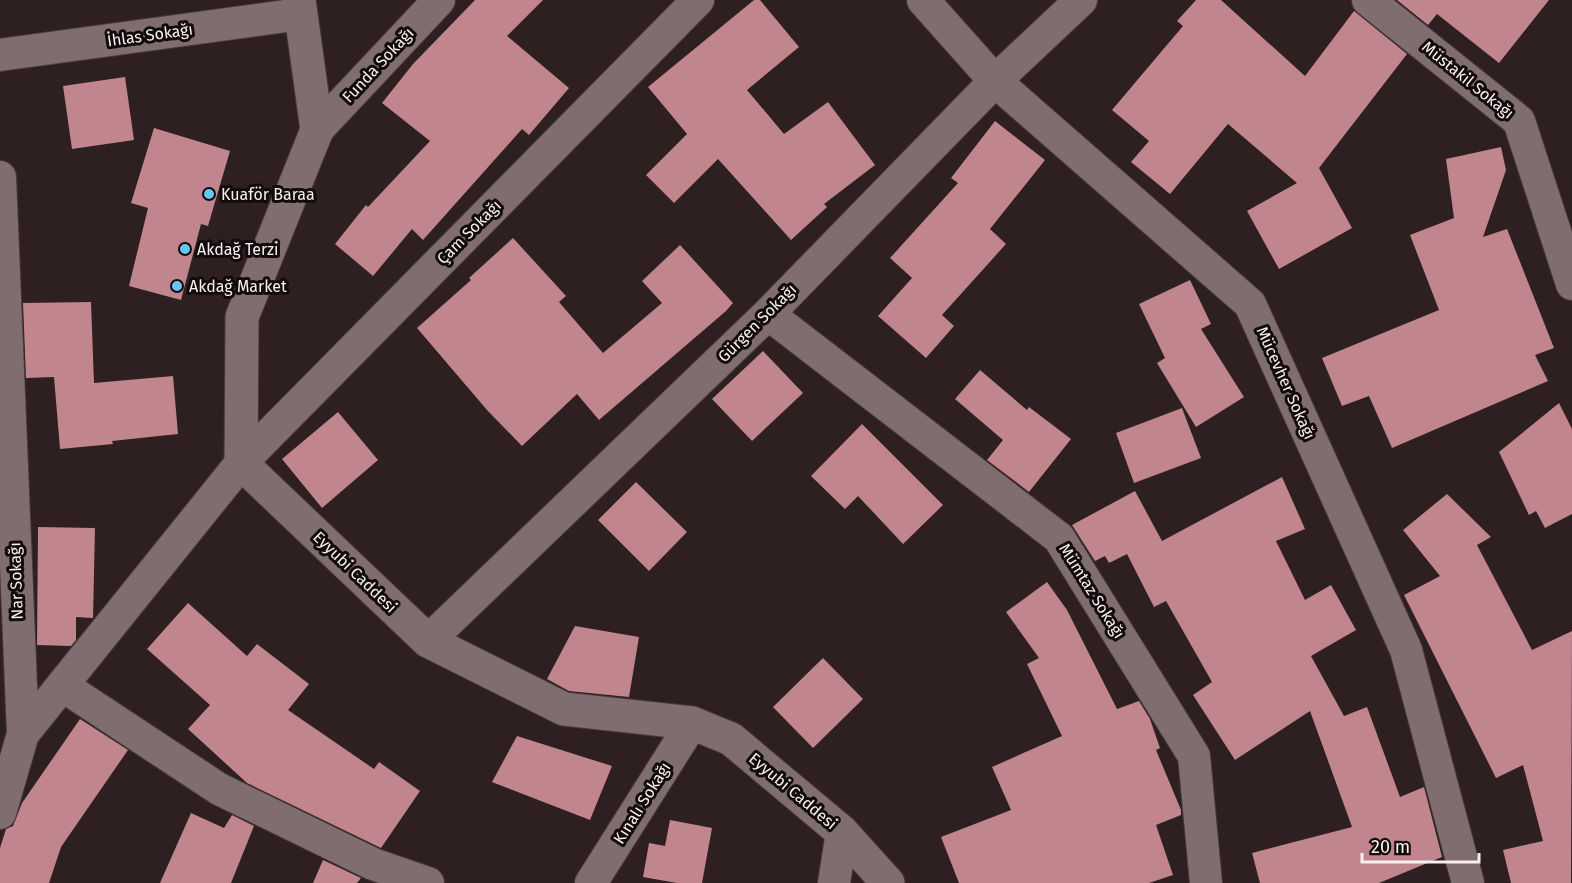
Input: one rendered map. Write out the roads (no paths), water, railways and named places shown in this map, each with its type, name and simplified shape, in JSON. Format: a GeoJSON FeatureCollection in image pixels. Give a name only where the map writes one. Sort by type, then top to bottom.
{"type":"FeatureCollection","features":[{"type":"Feature","properties":{"kind":"street","name":"Funda Sokağı"},"geometry":{"type":"LineString","coordinates":[[317,130],[439,0]]}},
{"type":"Feature","properties":{"kind":"street","name":"Çam Sokağı"},"geometry":{"type":"LineString","coordinates":[[23,734],[241,464],[698,0]]}},
{"type":"Feature","properties":{"kind":"street","name":"Mücevher Sokağı"},"geometry":{"type":"LineString","coordinates":[[923,0],[995,81],[1250,304],[1406,650],[1468,883]]}},
{"type":"Feature","properties":{"kind":"street","name":"Gürgen Sokağı"},"geometry":{"type":"LineString","coordinates":[[428,641],[768,314],[995,81],[1081,0]]}},
{"type":"Feature","properties":{"kind":"street","name":"Müstakil Sokağı"},"geometry":{"type":"LineString","coordinates":[[1368,0],[1519,121],[1572,284]]}},
{"type":"Feature","properties":{"kind":"street"},"geometry":{"type":"LineString","coordinates":[[241,464],[242,317],[317,130],[300,7]]}},
{"type":"Feature","properties":{"kind":"street","name":"İhlas Sokağı"},"geometry":{"type":"LineString","coordinates":[[0,56],[300,7]]}},
{"type":"Feature","properties":{"kind":"street","name":"Nar Sokağı"},"geometry":{"type":"LineString","coordinates":[[0,177],[23,734]]}},
{"type":"Feature","properties":{"kind":"street","name":"Mümtaz Sokağı"},"geometry":{"type":"LineString","coordinates":[[768,314],[1059,538],[1194,756],[1206,883]]}},
{"type":"Feature","properties":{"kind":"street","name":"Eyyubi Caddesi"},"geometry":{"type":"LineString","coordinates":[[241,464],[428,641],[564,709],[692,723],[731,739],[842,832],[888,883]]}},
{"type":"Feature","properties":{"kind":"street"},"geometry":{"type":"LineString","coordinates":[[63,686],[219,789],[372,864],[428,883]]}},
{"type":"Feature","properties":{"kind":"street","name":"Kınalı Sokağı"},"geometry":{"type":"LineString","coordinates":[[591,883],[692,723]]}},
{"type":"Feature","properties":{"kind":"street"},"geometry":{"type":"LineString","coordinates":[[0,813],[23,734]]}},
{"type":"Feature","properties":{"kind":"street"},"geometry":{"type":"LineString","coordinates":[[834,883],[842,832]]}},
{"type":"Feature","properties":{"kind":"place","name":"Kuaför Baraa"},"geometry":{"type":"Point","coordinates":[209,194]}},
{"type":"Feature","properties":{"kind":"place","name":"Akdağ Terzi"},"geometry":{"type":"Point","coordinates":[185,249]}},
{"type":"Feature","properties":{"kind":"place","name":"Akdağ Market"},"geometry":{"type":"Point","coordinates":[177,286]}}]}
